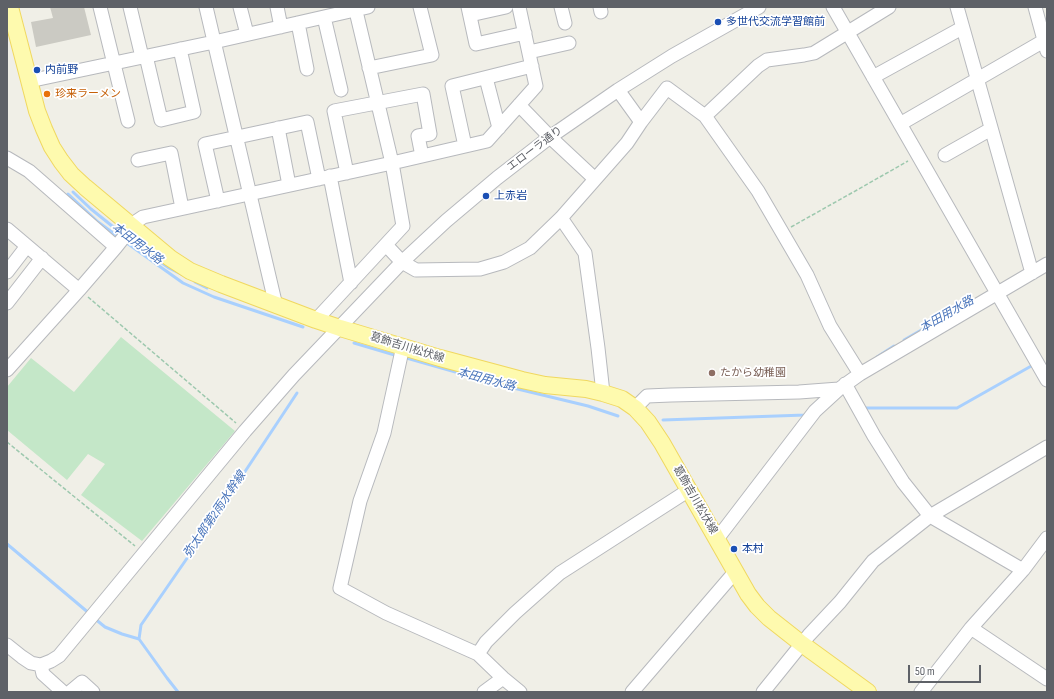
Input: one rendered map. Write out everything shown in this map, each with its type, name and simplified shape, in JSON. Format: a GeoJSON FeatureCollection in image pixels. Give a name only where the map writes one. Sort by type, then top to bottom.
{"type":"FeatureCollection","features":[{"type":"Feature","properties":{"kind":"main road","name":"葛飾吉川松伏線"},"geometry":{"type":"LineString","coordinates":[[10,7],[37,112],[52,147],[71,174],[170,258],[190,271],[221,284],[276,306],[340,328],[440,358],[522,380],[545,385],[603,392],[622,399],[635,408],[648,422],[662,443],[748,594],[769,618],[868,692]]}},
{"type":"Feature","properties":{"kind":"street"},"geometry":{"type":"LineString","coordinates":[[100,7],[128,121]]}},
{"type":"Feature","properties":{"kind":"street"},"geometry":{"type":"LineString","coordinates":[[130,7],[161,120],[194,112],[180,49]]}},
{"type":"Feature","properties":{"kind":"street"},"geometry":{"type":"LineString","coordinates":[[206,7],[276,306]]}},
{"type":"Feature","properties":{"kind":"street"},"geometry":{"type":"LineString","coordinates":[[240,7],[247,34]]}},
{"type":"Feature","properties":{"kind":"street"},"geometry":{"type":"LineString","coordinates":[[277,7],[281,27]]}},
{"type":"Feature","properties":{"kind":"street"},"geometry":{"type":"LineString","coordinates":[[370,68],[432,55],[420,7]]}},
{"type":"Feature","properties":{"kind":"street"},"geometry":{"type":"LineString","coordinates":[[506,7],[469,11],[476,44],[525,33]]}},
{"type":"Feature","properties":{"kind":"street"},"geometry":{"type":"LineString","coordinates":[[7,370],[79,290],[137,221],[143,217],[487,141],[536,86],[519,7]]}},
{"type":"Feature","properties":{"kind":"street"},"geometry":{"type":"LineString","coordinates":[[561,7],[565,22]]}},
{"type":"Feature","properties":{"kind":"street","name":"エローラ通り"},"geometry":{"type":"LineString","coordinates":[[41,665],[59,656],[245,431],[294,375],[402,262],[446,221],[497,178],[550,137],[618,90],[672,56],[759,7]]}},
{"type":"Feature","properties":{"kind":"street"},"geometry":{"type":"LineString","coordinates":[[833,7],[1047,380]]}},
{"type":"Feature","properties":{"kind":"street"},"geometry":{"type":"LineString","coordinates":[[705,116],[758,66],[767,60],[814,53],[889,7]]}},
{"type":"Feature","properties":{"kind":"street"},"geometry":{"type":"LineString","coordinates":[[957,7],[1032,273]]}},
{"type":"Feature","properties":{"kind":"street"},"geometry":{"type":"LineString","coordinates":[[900,124],[977,79],[1046,43],[1035,7]]}},
{"type":"Feature","properties":{"kind":"street"},"geometry":{"type":"LineString","coordinates":[[29,81],[281,27],[298,23],[319,14],[359,8],[370,68],[392,163],[403,226],[316,320]]}},
{"type":"Feature","properties":{"kind":"street"},"geometry":{"type":"LineString","coordinates":[[319,14],[341,90]]}},
{"type":"Feature","properties":{"kind":"street"},"geometry":{"type":"LineString","coordinates":[[298,23],[307,69]]}},
{"type":"Feature","properties":{"kind":"street"},"geometry":{"type":"LineString","coordinates":[[873,77],[962,28]]}},
{"type":"Feature","properties":{"kind":"street"},"geometry":{"type":"LineString","coordinates":[[529,52],[569,43]]}},
{"type":"Feature","properties":{"kind":"street"},"geometry":{"type":"LineString","coordinates":[[465,146],[452,86],[532,66]]}},
{"type":"Feature","properties":{"kind":"street"},"geometry":{"type":"LineString","coordinates":[[486,78],[499,128]]}},
{"type":"Feature","properties":{"kind":"street"},"geometry":{"type":"LineString","coordinates":[[386,245],[402,262],[416,270],[480,269],[504,262],[530,248],[561,218],[627,142],[667,88],[705,116],[758,191],[807,275],[830,326],[860,374]]}},
{"type":"Feature","properties":{"kind":"street"},"geometry":{"type":"LineString","coordinates":[[618,90],[641,122]]}},
{"type":"Feature","properties":{"kind":"street"},"geometry":{"type":"LineString","coordinates":[[347,172],[334,111],[423,94],[430,134],[418,136],[422,156]]}},
{"type":"Feature","properties":{"kind":"street"},"geometry":{"type":"LineString","coordinates":[[519,104],[550,137],[595,179]]}},
{"type":"Feature","properties":{"kind":"street"},"geometry":{"type":"LineString","coordinates":[[218,201],[206,144],[307,122],[324,178],[351,283]]}},
{"type":"Feature","properties":{"kind":"street"},"geometry":{"type":"LineString","coordinates":[[278,128],[289,185]]}},
{"type":"Feature","properties":{"kind":"street"},"geometry":{"type":"LineString","coordinates":[[945,155],[991,129]]}},
{"type":"Feature","properties":{"kind":"street"},"geometry":{"type":"LineString","coordinates":[[138,160],[171,153],[182,208]]}},
{"type":"Feature","properties":{"kind":"street"},"geometry":{"type":"LineString","coordinates":[[7,158],[29,171],[116,247]]}},
{"type":"Feature","properties":{"kind":"street"},"geometry":{"type":"LineString","coordinates":[[561,218],[585,253],[603,392]]}},
{"type":"Feature","properties":{"kind":"street"},"geometry":{"type":"LineString","coordinates":[[7,229],[79,290]]}},
{"type":"Feature","properties":{"kind":"street"},"geometry":{"type":"LineString","coordinates":[[7,272],[27,246]]}},
{"type":"Feature","properties":{"kind":"street"},"geometry":{"type":"LineString","coordinates":[[7,303],[42,258]]}},
{"type":"Feature","properties":{"kind":"street"},"geometry":{"type":"LineString","coordinates":[[717,539],[815,411],[842,387],[860,374],[1047,264]]}},
{"type":"Feature","properties":{"kind":"street"},"geometry":{"type":"LineString","coordinates":[[402,346],[384,433],[360,501],[340,588],[386,613],[478,654],[520,692]]}},
{"type":"Feature","properties":{"kind":"street"},"geometry":{"type":"LineString","coordinates":[[635,408],[647,396],[799,392],[842,387]]}},
{"type":"Feature","properties":{"kind":"street"},"geometry":{"type":"LineString","coordinates":[[842,387],[903,482],[930,516],[1023,570]]}},
{"type":"Feature","properties":{"kind":"street"},"geometry":{"type":"LineString","coordinates":[[763,692],[809,635],[840,602],[873,561],[930,516],[1047,447]]}},
{"type":"Feature","properties":{"kind":"street"},"geometry":{"type":"LineString","coordinates":[[478,654],[486,642],[515,613],[560,573],[689,490]]}},
{"type":"Feature","properties":{"kind":"street"},"geometry":{"type":"LineString","coordinates":[[921,692],[971,628],[1023,570],[1047,538]]}},
{"type":"Feature","properties":{"kind":"street"},"geometry":{"type":"LineString","coordinates":[[632,692],[735,572]]}},
{"type":"Feature","properties":{"kind":"street"},"geometry":{"type":"LineString","coordinates":[[971,628],[1047,679]]}},
{"type":"Feature","properties":{"kind":"street"},"geometry":{"type":"LineString","coordinates":[[7,645],[31,663],[41,665],[43,674],[63,692]]}},
{"type":"Feature","properties":{"kind":"street"},"geometry":{"type":"LineString","coordinates":[[484,692],[503,678]]}},
{"type":"Feature","properties":{"kind":"street"},"geometry":{"type":"LineString","coordinates":[[70,692],[82,682],[93,692]]}},
{"type":"Feature","properties":{"kind":"path"},"geometry":{"type":"LineString","coordinates":[[782,232],[918,155]]}},
{"type":"Feature","properties":{"kind":"path"},"geometry":{"type":"LineString","coordinates":[[79,290],[245,431]]}},
{"type":"Feature","properties":{"kind":"path"},"geometry":{"type":"LineString","coordinates":[[7,442],[144,554]]}},
{"type":"Feature","properties":{"kind":"green space"},"geometry":{"type":"Polygon","coordinates":[[[121,337],[235,431],[142,541],[81,495],[105,464],[88,454],[67,480],[7,430],[7,387],[31,358],[74,392],[121,337]]]}},
{"type":"Feature","properties":{"kind":"building"},"geometry":{"type":"Polygon","coordinates":[[[50,7],[84,7],[91,35],[36,47],[31,22],[53,18],[50,7]]]}},
{"type":"Feature","properties":{"kind":"waterway","name":"本田用水路"},"geometry":{"type":"LineString","coordinates":[[73,192],[122,234]]}},
{"type":"Feature","properties":{"kind":"waterway","name":"弥太郎第2雨水幹線"},"geometry":{"type":"LineString","coordinates":[[68,194],[98,222],[120,238]]}},
{"type":"Feature","properties":{"kind":"waterway","name":"弥太郎第2雨水幹線"},"geometry":{"type":"LineString","coordinates":[[128,239],[169,268],[181,274]]}},
{"type":"Feature","properties":{"kind":"waterway","name":"弥太郎第2雨水幹線"},"geometry":{"type":"LineString","coordinates":[[124,241],[183,283],[214,297],[303,327]]}},
{"type":"Feature","properties":{"kind":"waterway","name":"本田用水路"},"geometry":{"type":"LineString","coordinates":[[195,282],[207,288]]}},
{"type":"Feature","properties":{"kind":"waterway","name":"本田用水路"},"geometry":{"type":"LineString","coordinates":[[904,340],[930,325]]}},
{"type":"Feature","properties":{"kind":"waterway","name":"本田用水路"},"geometry":{"type":"LineString","coordinates":[[354,343],[398,356]]}},
{"type":"Feature","properties":{"kind":"waterway","name":"本田用水路"},"geometry":{"type":"LineString","coordinates":[[877,357],[894,346]]}},
{"type":"Feature","properties":{"kind":"waterway","name":"本田用水路"},"geometry":{"type":"LineString","coordinates":[[403,357],[501,385],[588,406],[618,416]]}},
{"type":"Feature","properties":{"kind":"waterway"},"geometry":{"type":"LineString","coordinates":[[863,408],[957,408],[1033,365]]}},
{"type":"Feature","properties":{"kind":"waterway","name":"弥太郎第2雨水幹線"},"geometry":{"type":"LineString","coordinates":[[139,639],[141,625],[201,538],[297,393]]}},
{"type":"Feature","properties":{"kind":"waterway","name":"本田用水路"},"geometry":{"type":"LineString","coordinates":[[663,420],[806,414]]}},
{"type":"Feature","properties":{"kind":"waterway"},"geometry":{"type":"LineString","coordinates":[[7,544],[90,614]]}},
{"type":"Feature","properties":{"kind":"waterway"},"geometry":{"type":"LineString","coordinates":[[94,618],[105,627],[139,639],[178,692]]}},
{"type":"Feature","properties":{"kind":"place","name":"多世代交流学習館前"},"geometry":{"type":"Point","coordinates":[718,22]}},
{"type":"Feature","properties":{"kind":"place","name":"内前野"},"geometry":{"type":"Point","coordinates":[37,70]}},
{"type":"Feature","properties":{"kind":"place","name":"珍来ラーメン"},"geometry":{"type":"Point","coordinates":[47,94]}},
{"type":"Feature","properties":{"kind":"place","name":"上赤岩"},"geometry":{"type":"Point","coordinates":[486,196]}},
{"type":"Feature","properties":{"kind":"place","name":"たから幼稚園"},"geometry":{"type":"Point","coordinates":[712,373]}},
{"type":"Feature","properties":{"kind":"place","name":"本村"},"geometry":{"type":"Point","coordinates":[734,549]}}]}
